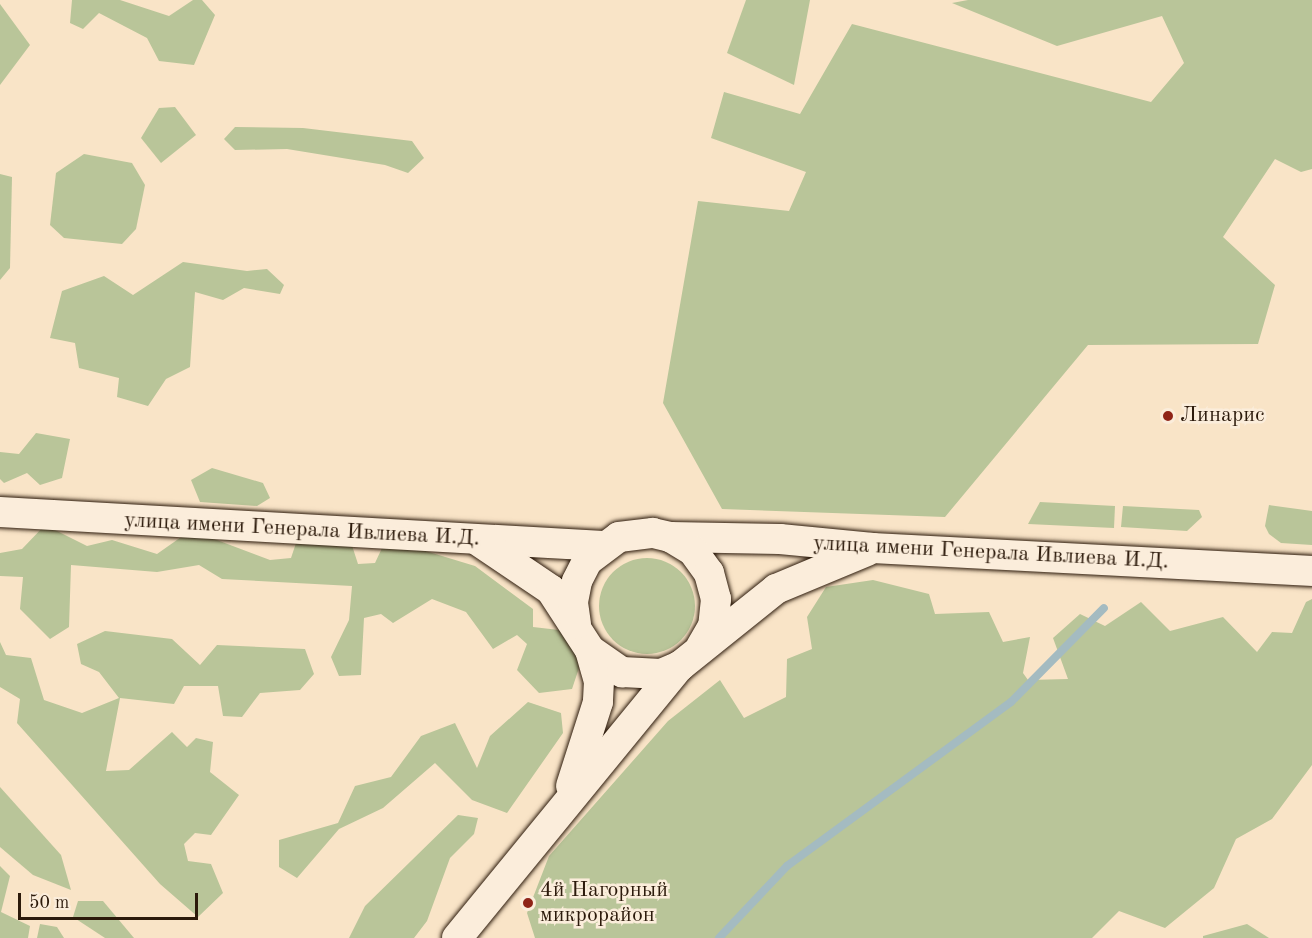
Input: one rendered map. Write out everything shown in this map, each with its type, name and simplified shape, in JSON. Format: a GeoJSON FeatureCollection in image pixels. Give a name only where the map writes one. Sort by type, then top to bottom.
{"type":"FeatureCollection","features":[{"type":"Feature","properties":{"kind":"street","name":"улица имени Генерала Ивлиева И.Д."},"geometry":{"type":"LineString","coordinates":[[0,512],[603,546]]}},
{"type":"Feature","properties":{"kind":"street"},"geometry":{"type":"LineString","coordinates":[[458,938],[564,807],[690,658],[713,626],[716,599],[709,573],[693,551],[670,537],[636,533],[603,546],[587,561],[577,580],[573,602],[598,681],[598,702],[564,807]]}},
{"type":"Feature","properties":{"kind":"street","name":"улица имени Генерала Ивлиева И.Д."},"geometry":{"type":"LineString","coordinates":[[670,537],[780,539],[873,548],[1312,571]]}},
{"type":"Feature","properties":{"kind":"street"},"geometry":{"type":"LineString","coordinates":[[477,540],[551,590],[583,637],[622,672],[661,674],[690,658],[776,589],[873,548]]}},
{"type":"Feature","properties":{"kind":"green space"},"geometry":{"type":"Polygon","coordinates":[[[72,0],[120,0],[169,16],[193,0],[202,0],[215,15],[194,65],[159,61],[147,38],[99,13],[83,29],[70,23],[72,0]]]}},
{"type":"Feature","properties":{"kind":"green space"},"geometry":{"type":"Polygon","coordinates":[[[746,0],[810,0],[794,85],[727,53],[746,0]]]}},
{"type":"Feature","properties":{"kind":"green space"},"geometry":{"type":"Polygon","coordinates":[[[968,0],[1312,0],[1312,169],[1301,172],[1275,159],[1223,237],[1275,285],[1258,344],[1088,345],[945,517],[722,509],[663,403],[698,201],[789,211],[806,172],[711,138],[724,92],[800,114],[852,24],[1151,102],[1184,63],[1162,16],[1057,46],[952,3],[968,0]]]}},
{"type":"Feature","properties":{"kind":"green space"},"geometry":{"type":"Polygon","coordinates":[[[0,4],[30,45],[0,85],[0,4]]]}},
{"type":"Feature","properties":{"kind":"green space"},"geometry":{"type":"Polygon","coordinates":[[[175,107],[196,135],[161,163],[141,138],[159,108],[175,107]]]}},
{"type":"Feature","properties":{"kind":"green space"},"geometry":{"type":"Polygon","coordinates":[[[235,127],[303,128],[412,141],[424,158],[408,173],[385,165],[287,149],[235,150],[224,139],[235,127]]]}},
{"type":"Feature","properties":{"kind":"green space"},"geometry":{"type":"Polygon","coordinates":[[[84,154],[132,163],[145,185],[136,229],[122,244],[64,238],[50,225],[56,173],[84,154]]]}},
{"type":"Feature","properties":{"kind":"green space"},"geometry":{"type":"Polygon","coordinates":[[[0,174],[12,177],[10,268],[0,280],[0,174]]]}},
{"type":"Feature","properties":{"kind":"green space"},"geometry":{"type":"Polygon","coordinates":[[[183,262],[247,271],[267,269],[284,285],[280,294],[244,288],[223,300],[195,292],[190,367],[166,379],[148,406],[117,397],[119,378],[79,368],[75,343],[50,338],[62,291],[104,276],[133,295],[183,262]]]}},
{"type":"Feature","properties":{"kind":"green space"},"geometry":{"type":"Polygon","coordinates":[[[36,433],[70,439],[62,478],[40,485],[27,473],[4,483],[0,479],[0,452],[19,454],[36,433]]]}},
{"type":"Feature","properties":{"kind":"green space"},"geometry":{"type":"Polygon","coordinates":[[[212,468],[263,483],[270,498],[257,506],[200,502],[191,480],[212,468]]]}},
{"type":"Feature","properties":{"kind":"green space"},"geometry":{"type":"Polygon","coordinates":[[[1040,502],[1115,506],[1114,528],[1028,524],[1040,502]]]}},
{"type":"Feature","properties":{"kind":"green space"},"geometry":{"type":"Polygon","coordinates":[[[1269,505],[1312,511],[1312,545],[1281,543],[1269,534],[1265,526],[1269,505]]]}},
{"type":"Feature","properties":{"kind":"green space"},"geometry":{"type":"Polygon","coordinates":[[[1123,506],[1199,510],[1202,517],[1187,531],[1121,527],[1123,506]]]}},
{"type":"Feature","properties":{"kind":"green space"},"geometry":{"type":"Polygon","coordinates":[[[45,525],[87,546],[112,540],[157,554],[184,535],[209,537],[270,560],[291,558],[296,543],[347,530],[358,564],[375,563],[382,548],[419,549],[475,566],[533,609],[533,627],[559,630],[581,662],[572,689],[539,693],[517,670],[527,644],[517,635],[493,649],[466,612],[432,599],[393,623],[381,614],[364,618],[361,675],[339,676],[331,657],[349,620],[352,586],[222,579],[199,565],[157,572],[71,565],[69,627],[50,639],[20,609],[23,577],[0,576],[0,553],[22,549],[45,525]]]}},
{"type":"Feature","properties":{"kind":"green space"},"geometry":{"type":"Polygon","coordinates":[[[647,558],[665,562],[681,572],[691,588],[695,606],[691,624],[681,640],[665,650],[647,654],[629,650],[613,640],[603,624],[599,606],[603,588],[613,572],[629,562],[647,558]]]}},
{"type":"Feature","properties":{"kind":"green space"},"geometry":{"type":"Polygon","coordinates":[[[873,580],[929,594],[935,614],[989,612],[1003,642],[1030,637],[1023,673],[1028,680],[1068,679],[1053,638],[1080,614],[1105,626],[1141,602],[1170,631],[1223,617],[1257,652],[1272,632],[1292,633],[1306,602],[1312,599],[1312,765],[1272,819],[1236,839],[1214,888],[1165,928],[1119,911],[1092,938],[535,938],[527,913],[549,856],[668,721],[720,680],[744,718],[786,697],[787,659],[812,649],[807,617],[826,587],[873,580]]]}},
{"type":"Feature","properties":{"kind":"green space"},"geometry":{"type":"Polygon","coordinates":[[[105,631],[172,639],[200,665],[217,645],[305,649],[314,674],[300,690],[260,693],[242,717],[223,716],[218,686],[184,686],[174,704],[120,698],[106,771],[129,770],[172,732],[187,747],[196,738],[213,742],[210,772],[239,795],[211,835],[195,833],[184,844],[188,861],[211,864],[223,893],[198,917],[160,884],[17,723],[20,699],[0,687],[0,642],[6,655],[31,658],[44,700],[82,713],[119,698],[99,672],[81,664],[77,644],[105,631]]]}},
{"type":"Feature","properties":{"kind":"green space"},"geometry":{"type":"Polygon","coordinates":[[[528,702],[561,713],[563,733],[507,813],[472,800],[435,763],[383,808],[339,829],[297,878],[279,867],[279,840],[338,823],[355,786],[391,777],[421,736],[455,723],[477,768],[490,736],[528,702]]]}},
{"type":"Feature","properties":{"kind":"green space"},"geometry":{"type":"Polygon","coordinates":[[[0,787],[61,855],[71,890],[33,875],[0,847],[0,787]]]}},
{"type":"Feature","properties":{"kind":"green space"},"geometry":{"type":"Polygon","coordinates":[[[458,815],[478,818],[474,834],[450,858],[427,921],[414,938],[349,938],[365,906],[458,815]]]}},
{"type":"Feature","properties":{"kind":"green space"},"geometry":{"type":"Polygon","coordinates":[[[0,866],[10,876],[1,912],[30,926],[28,938],[0,938],[0,866]]]}},
{"type":"Feature","properties":{"kind":"green space"},"geometry":{"type":"Polygon","coordinates":[[[78,901],[103,901],[134,938],[105,938],[73,917],[78,901]]]}},
{"type":"Feature","properties":{"kind":"green space"},"geometry":{"type":"Polygon","coordinates":[[[40,924],[57,927],[64,938],[37,938],[40,924]]]}},
{"type":"Feature","properties":{"kind":"green space"},"geometry":{"type":"Polygon","coordinates":[[[1247,924],[1269,938],[1203,938],[1203,936],[1247,924]]]}},
{"type":"Feature","properties":{"kind":"waterway"},"geometry":{"type":"LineString","coordinates":[[719,938],[787,866],[1011,702],[1104,608]]}},
{"type":"Feature","properties":{"kind":"place","name":"Линарис"},"geometry":{"type":"Point","coordinates":[1168,416]}},
{"type":"Feature","properties":{"kind":"place","name":"4й Нагорный микрорайон"},"geometry":{"type":"Point","coordinates":[528,903]}}]}
